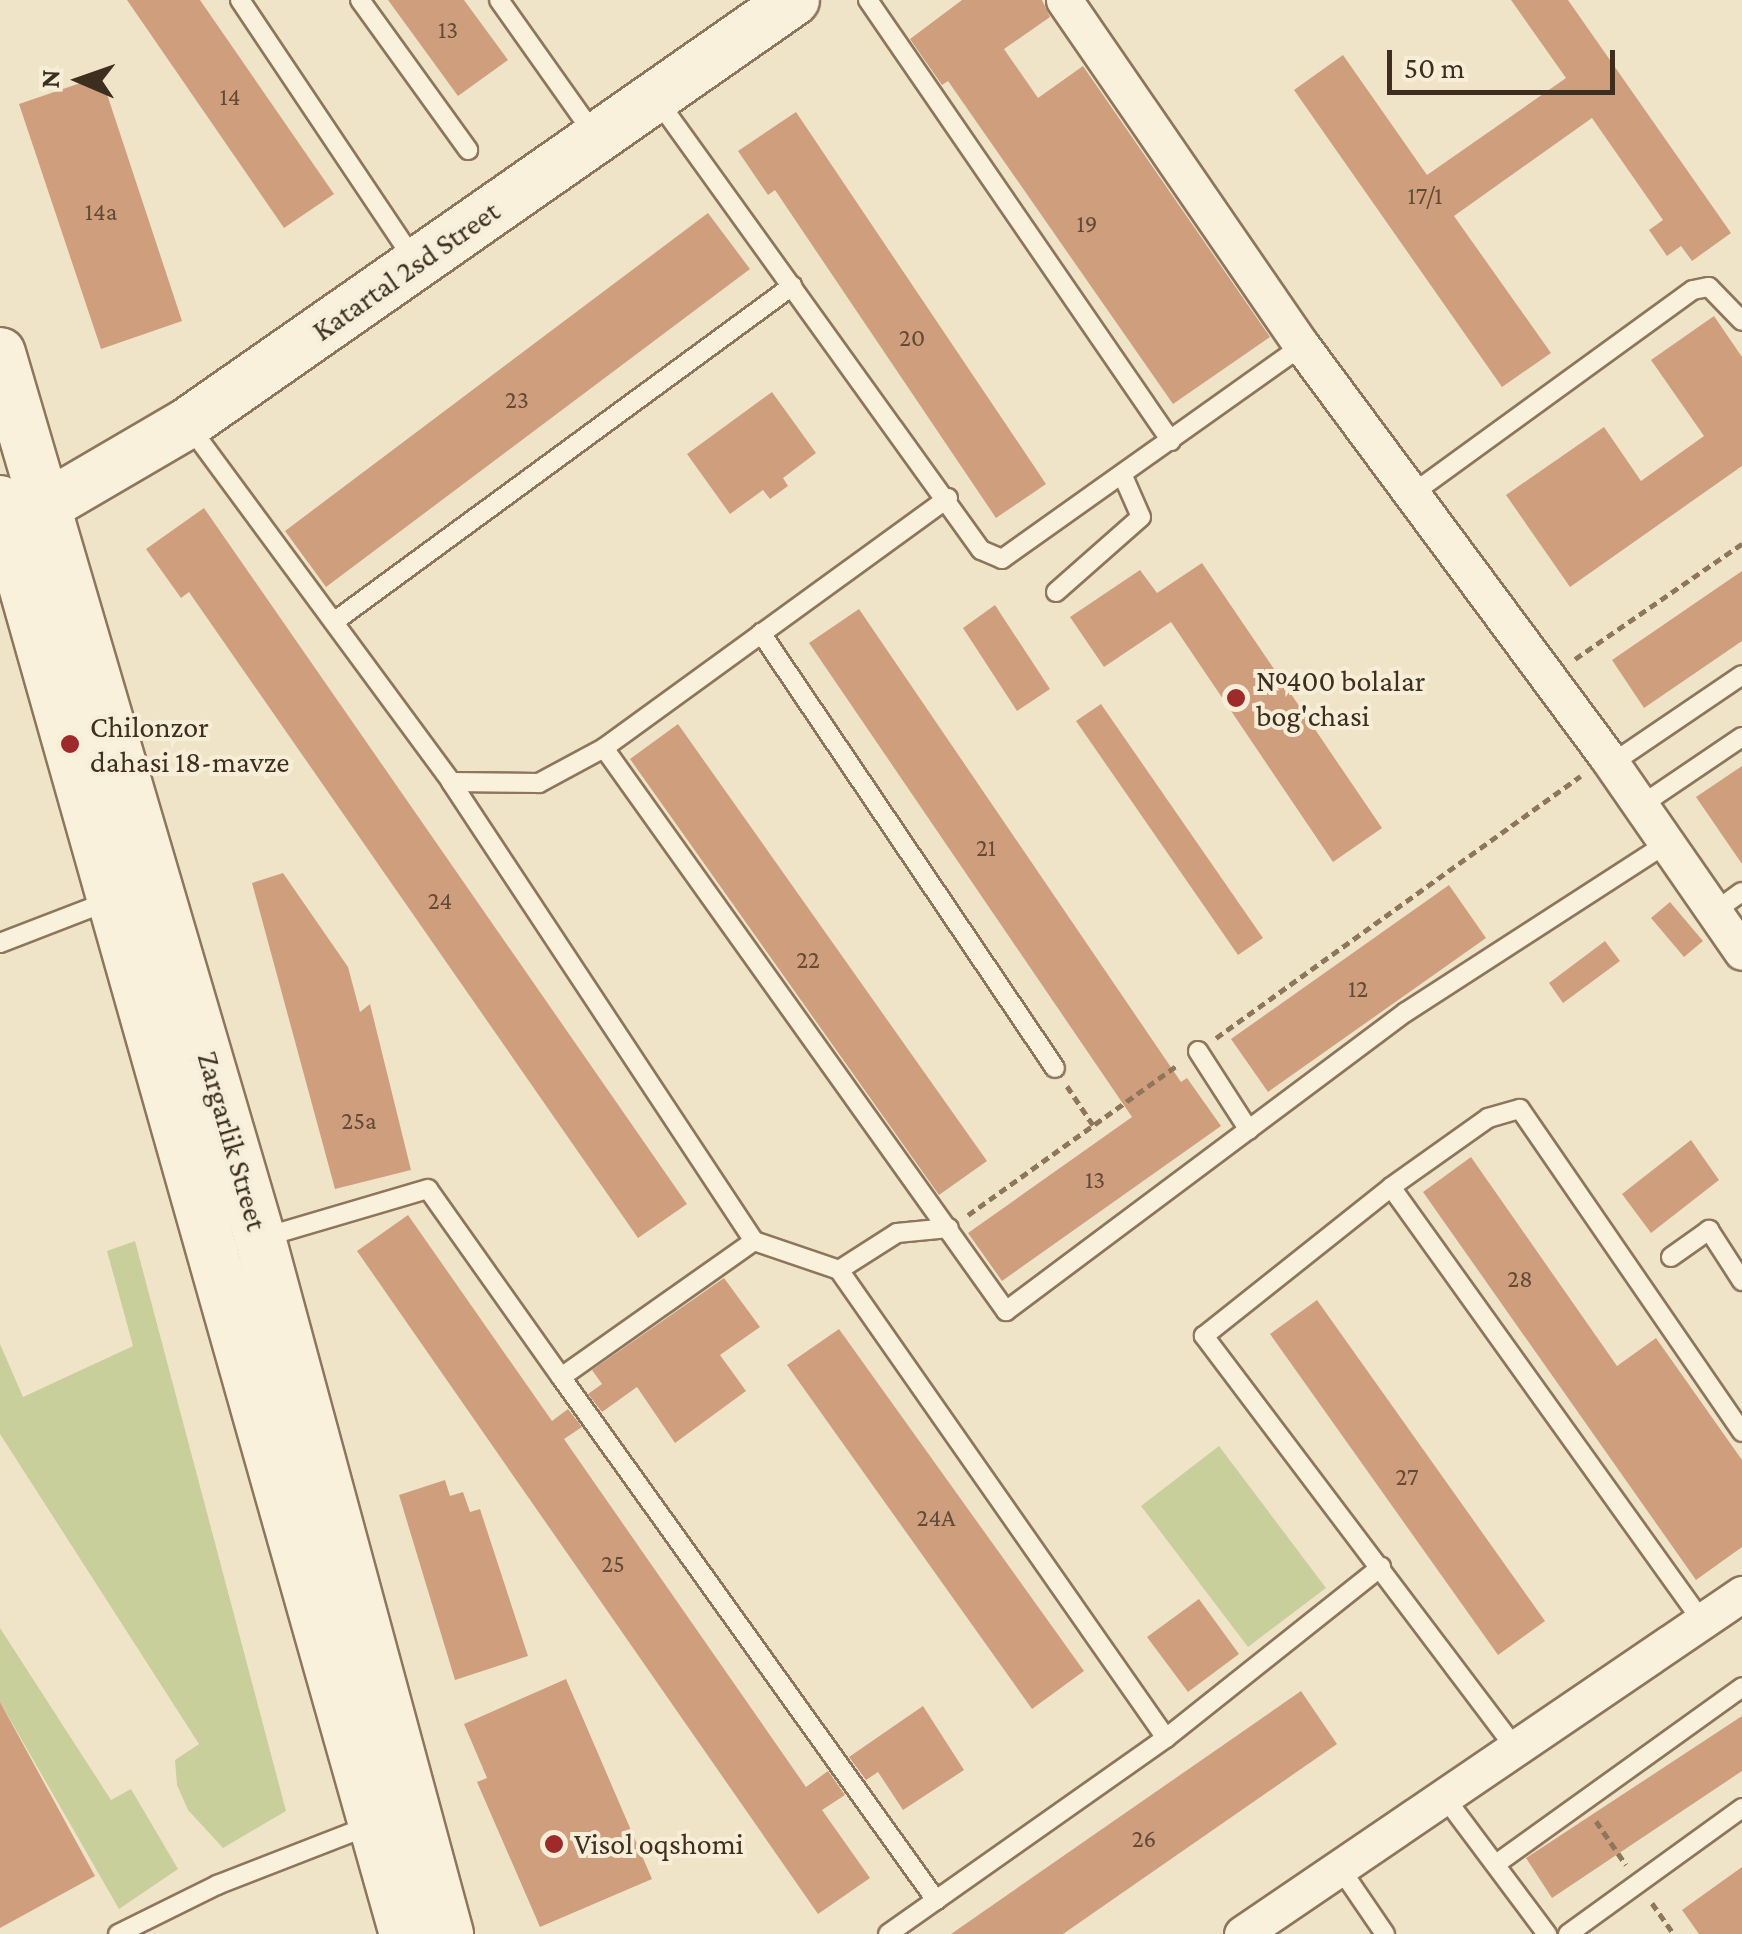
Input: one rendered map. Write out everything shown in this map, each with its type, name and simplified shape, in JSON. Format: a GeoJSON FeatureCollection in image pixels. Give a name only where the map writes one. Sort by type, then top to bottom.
{"type":"FeatureCollection","features":[{"type":"Feature","properties":{"kind":"main road","name":"Katartal 2sd Street"},"geometry":{"type":"LineString","coordinates":[[10,522],[188,423],[794,0]]}},
{"type":"Feature","properties":{"kind":"main road","name":"Zargarlik Street"},"geometry":{"type":"LineString","coordinates":[[0,353],[10,522],[114,900],[395,1817],[448,1934]]}},
{"type":"Feature","properties":{"kind":"main road","name":"Zargarlik Street"},"geometry":{"type":"LineString","coordinates":[[10,522],[260,1238],[395,1817],[405,1934]]}},
{"type":"Feature","properties":{"kind":"street"},"geometry":{"type":"LineString","coordinates":[[1064,0],[1302,346],[1666,844],[1728,902],[1742,952]]}},
{"type":"Feature","properties":{"kind":"street"},"geometry":{"type":"LineString","coordinates":[[1242,1934],[1513,1745],[1742,1594]]}},
{"type":"Feature","properties":{"kind":"lane"},"geometry":{"type":"LineString","coordinates":[[240,0],[417,263]]}},
{"type":"Feature","properties":{"kind":"lane"},"geometry":{"type":"LineString","coordinates":[[360,0],[468,150]]}},
{"type":"Feature","properties":{"kind":"lane"},"geometry":{"type":"LineString","coordinates":[[499,0],[596,138]]}},
{"type":"Feature","properties":{"kind":"lane"},"geometry":{"type":"LineString","coordinates":[[868,0],[1171,441]]}},
{"type":"Feature","properties":{"kind":"lane"},"geometry":{"type":"LineString","coordinates":[[655,96],[948,498],[981,550],[1002,560],[1302,346]]}},
{"type":"Feature","properties":{"kind":"lane"},"geometry":{"type":"LineString","coordinates":[[335,621],[792,286]]}},
{"type":"Feature","properties":{"kind":"lane"},"geometry":{"type":"LineString","coordinates":[[1412,494],[1693,290],[1709,288],[1742,320]]}},
{"type":"Feature","properties":{"kind":"lane"},"geometry":{"type":"LineString","coordinates":[[188,423],[452,782],[754,1241],[839,1270],[1166,1738]]}},
{"type":"Feature","properties":{"kind":"lane"},"geometry":{"type":"LineString","coordinates":[[1056,592],[1140,517],[1123,476]]}},
{"type":"Feature","properties":{"kind":"lane"},"geometry":{"type":"LineString","coordinates":[[452,782],[539,783],[604,748],[948,498]]}},
{"type":"Feature","properties":{"kind":"lane"},"geometry":{"type":"LineString","coordinates":[[762,632],[1054,1068]]}},
{"type":"Feature","properties":{"kind":"lane"},"geometry":{"type":"LineString","coordinates":[[1609,761],[1742,675]]}},
{"type":"Feature","properties":{"kind":"lane"},"geometry":{"type":"LineString","coordinates":[[1640,806],[1742,737]]}},
{"type":"Feature","properties":{"kind":"lane"},"geometry":{"type":"LineString","coordinates":[[604,748],[950,1228],[1006,1312],[1406,1012],[1666,844]]}},
{"type":"Feature","properties":{"kind":"lane"},"geometry":{"type":"LineString","coordinates":[[0,943],[114,900]]}},
{"type":"Feature","properties":{"kind":"lane"},"geometry":{"type":"LineString","coordinates":[[1198,1051],[1248,1130]]}},
{"type":"Feature","properties":{"kind":"lane"},"geometry":{"type":"LineString","coordinates":[[1513,1745],[1204,1336],[1391,1187],[1488,1118],[1520,1110],[1734,1405],[1742,1432]]}},
{"type":"Feature","properties":{"kind":"lane"},"geometry":{"type":"LineString","coordinates":[[1391,1187],[1702,1622]]}},
{"type":"Feature","properties":{"kind":"lane"},"geometry":{"type":"LineString","coordinates":[[260,1238],[428,1189],[936,1900]]}},
{"type":"Feature","properties":{"kind":"lane"},"geometry":{"type":"LineString","coordinates":[[839,1270],[897,1233],[950,1228]]}},
{"type":"Feature","properties":{"kind":"lane"},"geometry":{"type":"LineString","coordinates":[[1671,1257],[1710,1230],[1742,1281]]}},
{"type":"Feature","properties":{"kind":"lane"},"geometry":{"type":"LineString","coordinates":[[561,1377],[754,1241]]}},
{"type":"Feature","properties":{"kind":"lane"},"geometry":{"type":"LineString","coordinates":[[888,1934],[1166,1738],[1381,1567]]}},
{"type":"Feature","properties":{"kind":"lane"},"geometry":{"type":"LineString","coordinates":[[1496,1864],[1742,1686]]}},
{"type":"Feature","properties":{"kind":"lane"},"geometry":{"type":"LineString","coordinates":[[1442,1795],[1547,1934]]}},
{"type":"Feature","properties":{"kind":"lane"},"geometry":{"type":"LineString","coordinates":[[1568,1934],[1742,1808]]}},
{"type":"Feature","properties":{"kind":"lane"},"geometry":{"type":"LineString","coordinates":[[118,1934],[218,1885],[395,1817]]}},
{"type":"Feature","properties":{"kind":"lane"},"geometry":{"type":"LineString","coordinates":[[1340,1868],[1386,1934]]}},
{"type":"Feature","properties":{"kind":"path"},"geometry":{"type":"LineString","coordinates":[[1548,678],[1742,544]]}},
{"type":"Feature","properties":{"kind":"path"},"geometry":{"type":"LineString","coordinates":[[950,1228],[1609,761]]}},
{"type":"Feature","properties":{"kind":"path"},"geometry":{"type":"LineString","coordinates":[[1054,1068],[1093,1126]]}},
{"type":"Feature","properties":{"kind":"green space"},"geometry":{"type":"Polygon","coordinates":[[[135,1241],[286,1811],[223,1848],[188,1810],[177,1785],[175,1760],[199,1744],[0,1434],[0,1344],[23,1397],[133,1346],[107,1251],[135,1241]]]}},
{"type":"Feature","properties":{"kind":"green space"},"geometry":{"type":"Polygon","coordinates":[[[1219,1446],[1326,1588],[1248,1647],[1141,1506],[1219,1446]]]}},
{"type":"Feature","properties":{"kind":"green space"},"geometry":{"type":"Polygon","coordinates":[[[0,1628],[111,1800],[131,1789],[178,1869],[119,1909],[0,1702],[0,1628]]]}},
{"type":"Feature","properties":{"kind":"building"},"geometry":{"type":"Polygon","coordinates":[[[127,0],[200,0],[334,194],[284,228],[127,0]]]}},
{"type":"Feature","properties":{"kind":"building"},"geometry":{"type":"Polygon","coordinates":[[[388,0],[464,0],[508,60],[458,96],[388,0]]]}},
{"type":"Feature","properties":{"kind":"building"},"geometry":{"type":"Polygon","coordinates":[[[962,0],[1042,0],[1050,17],[1004,49],[1038,98],[1083,66],[1270,337],[1173,404],[948,81],[942,85],[910,39],[962,0]]]}},
{"type":"Feature","properties":{"kind":"building"},"geometry":{"type":"Polygon","coordinates":[[[1511,0],[1568,0],[1731,233],[1692,261],[1681,246],[1667,256],[1649,230],[1663,220],[1592,118],[1454,216],[1551,353],[1502,387],[1294,90],[1343,55],[1427,175],[1566,78],[1511,0]]]}},
{"type":"Feature","properties":{"kind":"building"},"geometry":{"type":"Polygon","coordinates":[[[101,76],[182,321],[101,349],[19,104],[101,76]]]}},
{"type":"Feature","properties":{"kind":"building"},"geometry":{"type":"Polygon","coordinates":[[[796,112],[1046,484],[996,518],[775,190],[768,195],[738,151],[796,112]]]}},
{"type":"Feature","properties":{"kind":"building"},"geometry":{"type":"Polygon","coordinates":[[[708,213],[750,269],[326,587],[285,531],[708,213]]]}},
{"type":"Feature","properties":{"kind":"building"},"geometry":{"type":"Polygon","coordinates":[[[1714,316],[1742,357],[1742,466],[1570,587],[1506,495],[1604,427],[1641,481],[1704,436],[1651,360],[1714,316]]]}},
{"type":"Feature","properties":{"kind":"building"},"geometry":{"type":"Polygon","coordinates":[[[772,392],[816,453],[783,478],[788,486],[770,499],[763,490],[730,514],[687,454],[772,392]]]}},
{"type":"Feature","properties":{"kind":"building"},"geometry":{"type":"Polygon","coordinates":[[[204,508],[687,1204],[638,1238],[189,592],[181,598],[146,549],[204,508]]]}},
{"type":"Feature","properties":{"kind":"building"},"geometry":{"type":"Polygon","coordinates":[[[1202,563],[1382,828],[1333,862],[1171,622],[1104,667],[1070,617],[1140,570],[1157,593],[1202,563]]]}},
{"type":"Feature","properties":{"kind":"building"},"geometry":{"type":"Polygon","coordinates":[[[1742,571],[1742,641],[1644,708],[1612,660],[1742,571]]]}},
{"type":"Feature","properties":{"kind":"building"},"geometry":{"type":"Polygon","coordinates":[[[995,605],[1050,689],[1017,711],[963,628],[995,605]]]}},
{"type":"Feature","properties":{"kind":"building"},"geometry":{"type":"Polygon","coordinates":[[[859,609],[1181,1082],[1187,1078],[1221,1126],[1002,1281],[968,1233],[1132,1117],[809,643],[859,609]]]}},
{"type":"Feature","properties":{"kind":"building"},"geometry":{"type":"Polygon","coordinates":[[[1101,704],[1263,938],[1238,955],[1076,721],[1101,704]]]}},
{"type":"Feature","properties":{"kind":"building"},"geometry":{"type":"Polygon","coordinates":[[[678,724],[987,1161],[939,1195],[630,759],[678,724]]]}},
{"type":"Feature","properties":{"kind":"building"},"geometry":{"type":"Polygon","coordinates":[[[1742,766],[1742,864],[1696,797],[1742,766]]]}},
{"type":"Feature","properties":{"kind":"building"},"geometry":{"type":"Polygon","coordinates":[[[283,873],[348,967],[360,1012],[370,1004],[411,1170],[335,1189],[252,883],[283,873]]]}},
{"type":"Feature","properties":{"kind":"building"},"geometry":{"type":"Polygon","coordinates":[[[1449,885],[1486,938],[1268,1092],[1231,1039],[1449,885]]]}},
{"type":"Feature","properties":{"kind":"building"},"geometry":{"type":"Polygon","coordinates":[[[1670,902],[1703,941],[1684,957],[1651,918],[1670,902]]]}},
{"type":"Feature","properties":{"kind":"building"},"geometry":{"type":"Polygon","coordinates":[[[1605,941],[1620,961],[1563,1003],[1549,983],[1605,941]]]}},
{"type":"Feature","properties":{"kind":"building"},"geometry":{"type":"Polygon","coordinates":[[[1691,1140],[1719,1180],[1651,1233],[1622,1194],[1691,1140]]]}},
{"type":"Feature","properties":{"kind":"building"},"geometry":{"type":"Polygon","coordinates":[[[1471,1157],[1617,1366],[1656,1338],[1742,1460],[1742,1547],[1696,1580],[1423,1192],[1471,1157]]]}},
{"type":"Feature","properties":{"kind":"building"},"geometry":{"type":"Polygon","coordinates":[[[408,1215],[552,1421],[568,1409],[582,1427],[564,1439],[806,1787],[828,1771],[845,1795],[822,1810],[870,1878],[818,1914],[357,1251],[408,1215]]]}},
{"type":"Feature","properties":{"kind":"building"},"geometry":{"type":"Polygon","coordinates":[[[724,1278],[760,1327],[720,1355],[746,1391],[675,1443],[637,1387],[602,1412],[588,1394],[602,1384],[592,1370],[724,1278]]]}},
{"type":"Feature","properties":{"kind":"building"},"geometry":{"type":"Polygon","coordinates":[[[1317,1300],[1545,1621],[1498,1655],[1270,1334],[1317,1300]]]}},
{"type":"Feature","properties":{"kind":"building"},"geometry":{"type":"Polygon","coordinates":[[[839,1329],[1084,1671],[1032,1709],[787,1365],[839,1329]]]}},
{"type":"Feature","properties":{"kind":"building"},"geometry":{"type":"Polygon","coordinates":[[[445,1480],[450,1496],[463,1492],[470,1512],[480,1509],[528,1656],[455,1680],[399,1495],[445,1480]]]}},
{"type":"Feature","properties":{"kind":"building"},"geometry":{"type":"Polygon","coordinates":[[[1199,1599],[1239,1654],[1188,1692],[1147,1637],[1199,1599]]]}},
{"type":"Feature","properties":{"kind":"building"},"geometry":{"type":"Polygon","coordinates":[[[566,1679],[652,1879],[540,1927],[477,1782],[487,1778],[464,1724],[566,1679]]]}},
{"type":"Feature","properties":{"kind":"building"},"geometry":{"type":"Polygon","coordinates":[[[1301,1691],[1337,1744],[1063,1934],[951,1934],[1301,1691]]]}},
{"type":"Feature","properties":{"kind":"building"},"geometry":{"type":"Polygon","coordinates":[[[0,1702],[95,1876],[0,1928],[0,1702]]]}},
{"type":"Feature","properties":{"kind":"building"},"geometry":{"type":"Polygon","coordinates":[[[923,1706],[964,1770],[903,1810],[878,1772],[866,1780],[849,1757],[923,1706]]]}},
{"type":"Feature","properties":{"kind":"building"},"geometry":{"type":"Polygon","coordinates":[[[1742,1716],[1742,1771],[1552,1898],[1526,1858],[1742,1716]]]}},
{"type":"Feature","properties":{"kind":"building"},"geometry":{"type":"Polygon","coordinates":[[[1742,1867],[1742,1934],[1699,1934],[1682,1910],[1742,1867]]]}},
{"type":"Feature","properties":{"kind":"place","name":"№400 bolalar bog'chasi"},"geometry":{"type":"Point","coordinates":[1236,698]}},
{"type":"Feature","properties":{"kind":"place","name":"Chilonzor dahasi 18-mavze"},"geometry":{"type":"Point","coordinates":[70,744]}},
{"type":"Feature","properties":{"kind":"place","name":"Visol oqshomi"},"geometry":{"type":"Point","coordinates":[554,1844]}}]}
